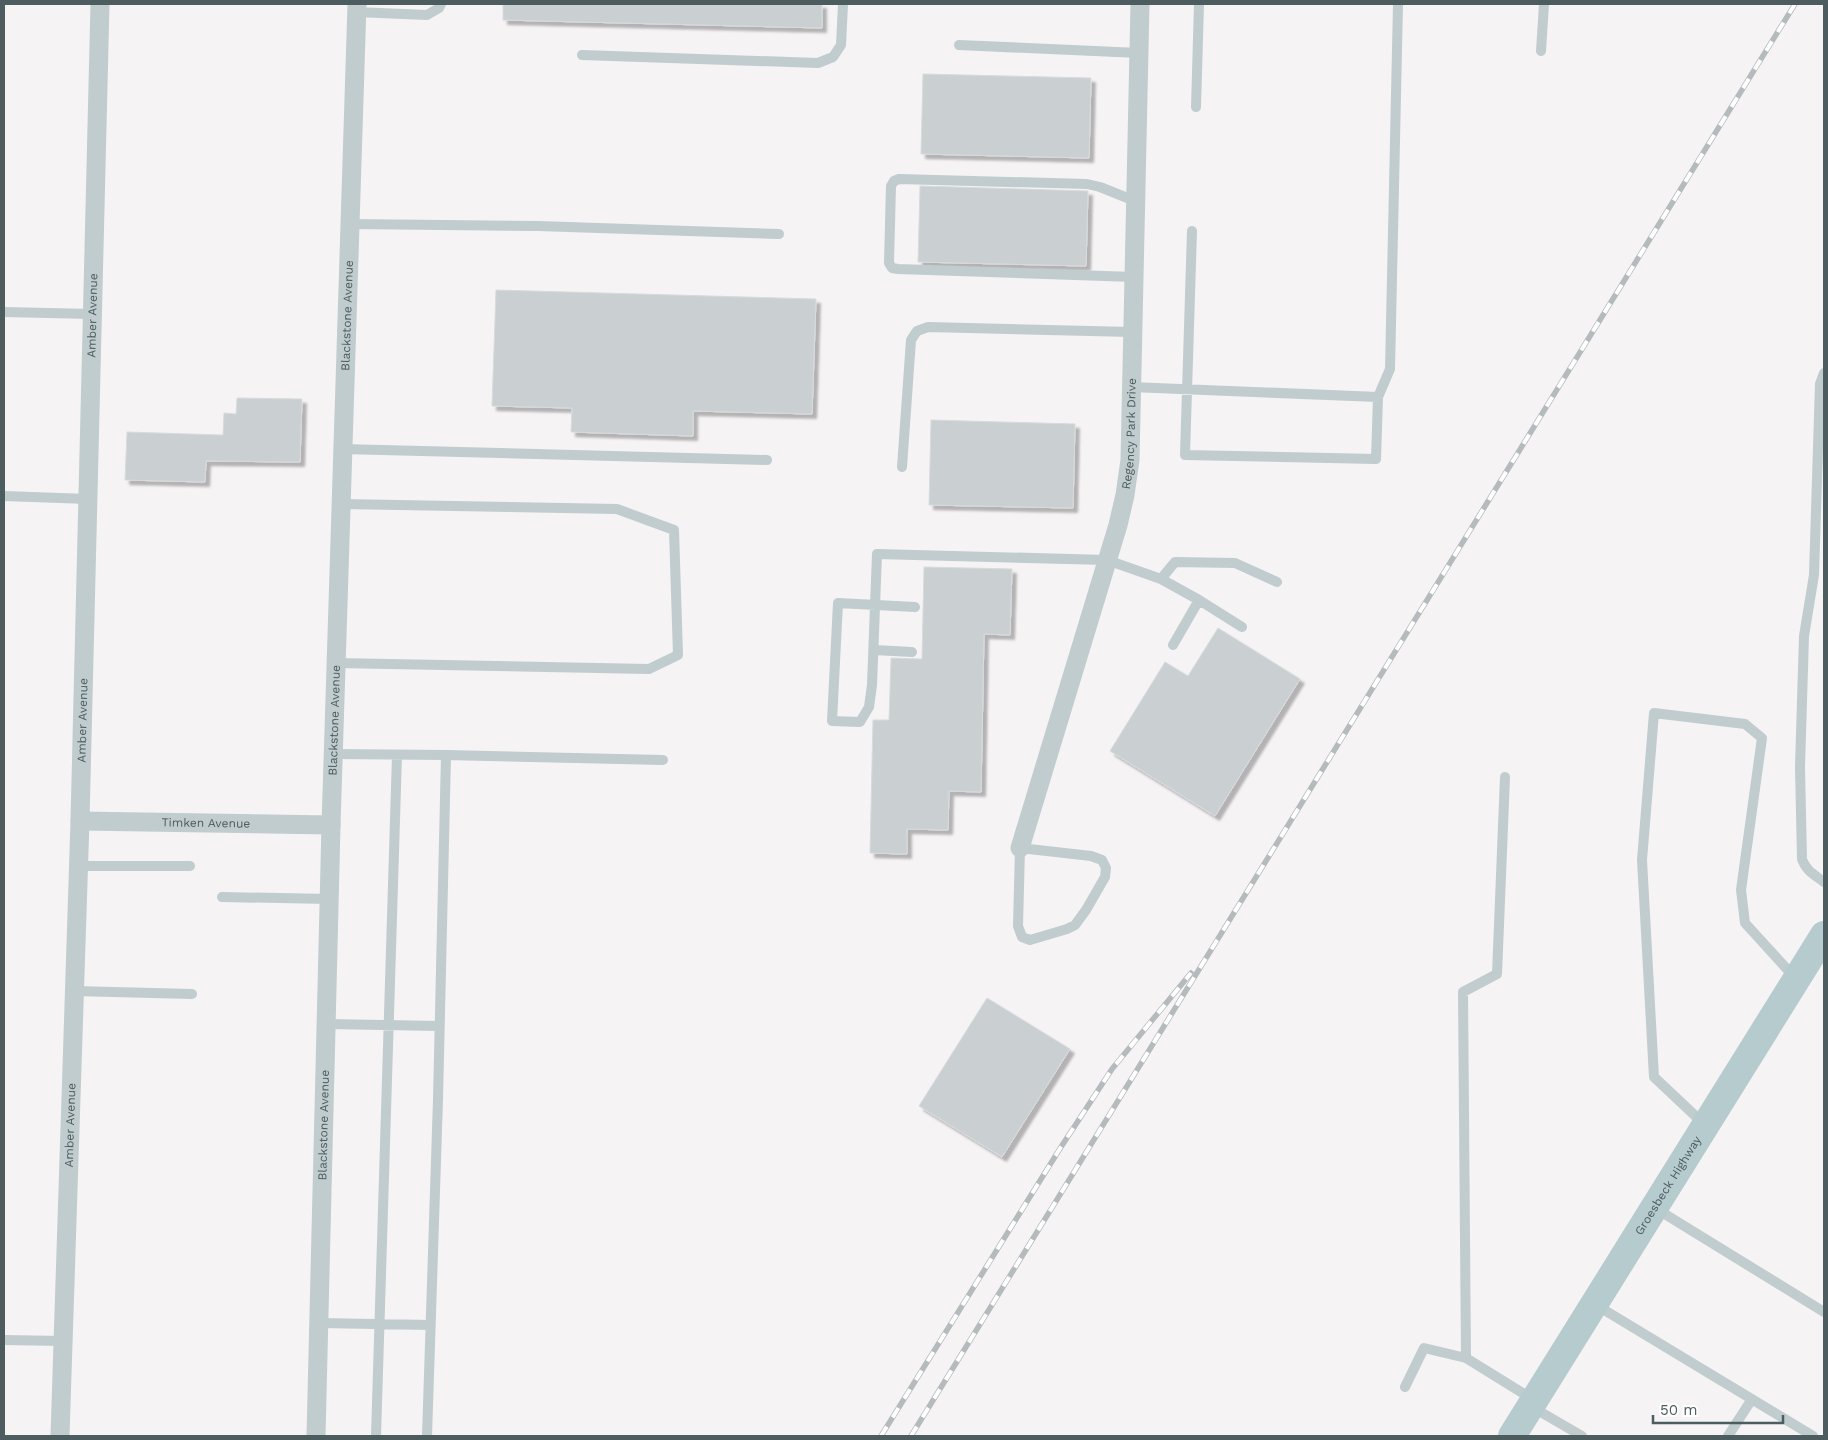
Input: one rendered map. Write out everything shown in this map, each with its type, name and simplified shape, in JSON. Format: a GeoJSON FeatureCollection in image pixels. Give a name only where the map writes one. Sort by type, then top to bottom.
{"type":"FeatureCollection","features":[{"type":"Feature","properties":{"kind":"main road","name":"Groesbeck Highway"},"geometry":{"type":"LineString","coordinates":[[1512,1436],[1824,935]]}},
{"type":"Feature","properties":{"kind":"street","name":"Amber Avenue"},"geometry":{"type":"LineString","coordinates":[[60,1436],[79,866],[100,4]]}},
{"type":"Feature","properties":{"kind":"street","name":"Regency Park Drive"},"geometry":{"type":"LineString","coordinates":[[1020,848],[1107,560],[1125,495],[1130,460],[1140,4]]}},
{"type":"Feature","properties":{"kind":"street","name":"Blackstone Avenue"},"geometry":{"type":"LineString","coordinates":[[316,1436],[331,825],[357,8]]}},
{"type":"Feature","properties":{"kind":"street","name":"Timken Avenue"},"geometry":{"type":"LineString","coordinates":[[80,821],[331,825]]}},
{"type":"Feature","properties":{"kind":"lane"},"geometry":{"type":"LineString","coordinates":[[357,8],[427,15],[439,8],[440,4]]}},
{"type":"Feature","properties":{"kind":"lane"},"geometry":{"type":"LineString","coordinates":[[582,55],[818,63],[834,57],[841,45],[843,4]]}},
{"type":"Feature","properties":{"kind":"lane"},"geometry":{"type":"LineString","coordinates":[[1196,107],[1199,4]]}},
{"type":"Feature","properties":{"kind":"lane"},"geometry":{"type":"LineString","coordinates":[[1192,231],[1185,455],[1376,459],[1378,397],[1390,369],[1398,4]]}},
{"type":"Feature","properties":{"kind":"lane"},"geometry":{"type":"LineString","coordinates":[[1541,51],[1544,4]]}},
{"type":"Feature","properties":{"kind":"lane"},"geometry":{"type":"LineString","coordinates":[[959,45],[1139,53]]}},
{"type":"Feature","properties":{"kind":"lane"},"geometry":{"type":"LineString","coordinates":[[1134,277],[898,270],[892,268],[889,263],[891,186],[894,181],[900,179],[1087,184],[1100,187],[1135,201]]}},
{"type":"Feature","properties":{"kind":"lane"},"geometry":{"type":"LineString","coordinates":[[350,224],[538,226],[779,234]]}},
{"type":"Feature","properties":{"kind":"lane"},"geometry":{"type":"LineString","coordinates":[[4,312],[92,314]]}},
{"type":"Feature","properties":{"kind":"lane"},"geometry":{"type":"LineString","coordinates":[[902,467],[911,340],[917,331],[928,327],[1132,332]]}},
{"type":"Feature","properties":{"kind":"lane"},"geometry":{"type":"LineString","coordinates":[[1824,373],[1820,384],[1814,575],[1804,636],[1800,767],[1802,859],[1804,866],[1824,882]]}},
{"type":"Feature","properties":{"kind":"lane"},"geometry":{"type":"LineString","coordinates":[[1131,387],[1378,397]]}},
{"type":"Feature","properties":{"kind":"lane"},"geometry":{"type":"LineString","coordinates":[[342,449],[767,460]]}},
{"type":"Feature","properties":{"kind":"lane"},"geometry":{"type":"LineString","coordinates":[[4,496],[88,499]]}},
{"type":"Feature","properties":{"kind":"lane"},"geometry":{"type":"LineString","coordinates":[[336,663],[649,668],[678,655],[674,530],[617,509],[341,504]]}},
{"type":"Feature","properties":{"kind":"lane"},"geometry":{"type":"LineString","coordinates":[[915,607],[876,605],[838,603],[832,721],[860,722],[870,707],[874,650],[876,605],[878,554],[1107,560],[1161,579],[1242,627]]}},
{"type":"Feature","properties":{"kind":"lane"},"geometry":{"type":"LineString","coordinates":[[1161,579],[1175,562],[1235,562],[1277,582]]}},
{"type":"Feature","properties":{"kind":"lane"},"geometry":{"type":"LineString","coordinates":[[1173,645],[1199,600]]}},
{"type":"Feature","properties":{"kind":"lane"},"geometry":{"type":"LineString","coordinates":[[874,650],[912,652]]}},
{"type":"Feature","properties":{"kind":"lane"},"geometry":{"type":"LineString","coordinates":[[1706,1126],[1654,1077],[1642,860],[1654,713],[1744,724],[1762,738],[1741,890],[1745,923],[1797,980]]}},
{"type":"Feature","properties":{"kind":"lane"},"geometry":{"type":"LineString","coordinates":[[334,754],[663,760]]}},
{"type":"Feature","properties":{"kind":"lane"},"geometry":{"type":"LineString","coordinates":[[376,1436],[397,754]]}},
{"type":"Feature","properties":{"kind":"lane"},"geometry":{"type":"LineString","coordinates":[[427,1436],[446,755]]}},
{"type":"Feature","properties":{"kind":"lane"},"geometry":{"type":"LineString","coordinates":[[1466,1358],[1463,992],[1497,974],[1505,777]]}},
{"type":"Feature","properties":{"kind":"lane"},"geometry":{"type":"LineString","coordinates":[[1020,848],[1091,856],[1102,860],[1106,868],[1105,877],[1075,925],[1030,940],[1022,937],[1018,926],[1020,848]]}},
{"type":"Feature","properties":{"kind":"lane"},"geometry":{"type":"LineString","coordinates":[[79,866],[190,866]]}},
{"type":"Feature","properties":{"kind":"lane"},"geometry":{"type":"LineString","coordinates":[[222,897],[330,899]]}},
{"type":"Feature","properties":{"kind":"lane"},"geometry":{"type":"LineString","coordinates":[[74,991],[192,994]]}},
{"type":"Feature","properties":{"kind":"lane"},"geometry":{"type":"LineString","coordinates":[[327,1024],[439,1026]]}},
{"type":"Feature","properties":{"kind":"lane"},"geometry":{"type":"LineString","coordinates":[[1655,1208],[1824,1312]]}},
{"type":"Feature","properties":{"kind":"lane"},"geometry":{"type":"LineString","coordinates":[[1595,1304],[1813,1436]]}},
{"type":"Feature","properties":{"kind":"lane"},"geometry":{"type":"LineString","coordinates":[[320,1322],[430,1325]]}},
{"type":"Feature","properties":{"kind":"lane"},"geometry":{"type":"LineString","coordinates":[[4,1340],[62,1342]]}},
{"type":"Feature","properties":{"kind":"lane"},"geometry":{"type":"LineString","coordinates":[[1405,1388],[1424,1348],[1466,1358],[1582,1436]]}},
{"type":"Feature","properties":{"kind":"lane"},"geometry":{"type":"LineString","coordinates":[[1728,1436],[1752,1399]]}},
{"type":"Feature","properties":{"kind":"building"},"geometry":{"type":"Polygon","coordinates":[[[503,4],[822,4],[822,28],[503,20],[503,4]]]}},
{"type":"Feature","properties":{"kind":"building"},"geometry":{"type":"Polygon","coordinates":[[[923,74],[1091,78],[1089,158],[921,154],[923,74]]]}},
{"type":"Feature","properties":{"kind":"building"},"geometry":{"type":"Polygon","coordinates":[[[920,186],[1088,191],[1086,266],[918,262],[920,186]]]}},
{"type":"Feature","properties":{"kind":"building"},"geometry":{"type":"Polygon","coordinates":[[[496,290],[816,299],[812,414],[693,411],[693,436],[571,432],[572,408],[492,406],[496,290]]]}},
{"type":"Feature","properties":{"kind":"building"},"geometry":{"type":"Polygon","coordinates":[[[237,398],[302,399],[300,462],[206,461],[205,482],[125,480],[127,432],[223,435],[224,413],[236,414],[237,398]]]}},
{"type":"Feature","properties":{"kind":"building"},"geometry":{"type":"Polygon","coordinates":[[[931,420],[1075,424],[1073,508],[929,505],[931,420]]]}},
{"type":"Feature","properties":{"kind":"building"},"geometry":{"type":"Polygon","coordinates":[[[924,567],[1012,569],[1010,635],[984,634],[981,792],[949,791],[948,830],[907,829],[907,854],[870,853],[873,720],[889,720],[891,658],[922,659],[924,567]]]}},
{"type":"Feature","properties":{"kind":"building"},"geometry":{"type":"Polygon","coordinates":[[[1218,628],[1300,679],[1215,816],[1110,751],[1165,662],[1188,676],[1218,628]]]}},
{"type":"Feature","properties":{"kind":"building"},"geometry":{"type":"Polygon","coordinates":[[[987,998],[1070,1049],[1002,1157],[919,1106],[987,998]]]}},
{"type":"Feature","properties":{"kind":"railway"},"geometry":{"type":"LineString","coordinates":[[911,1436],[1795,4]]}},
{"type":"Feature","properties":{"kind":"railway"},"geometry":{"type":"LineString","coordinates":[[881,1436],[1061,1147],[1112,1069],[1191,973]]}}]}
